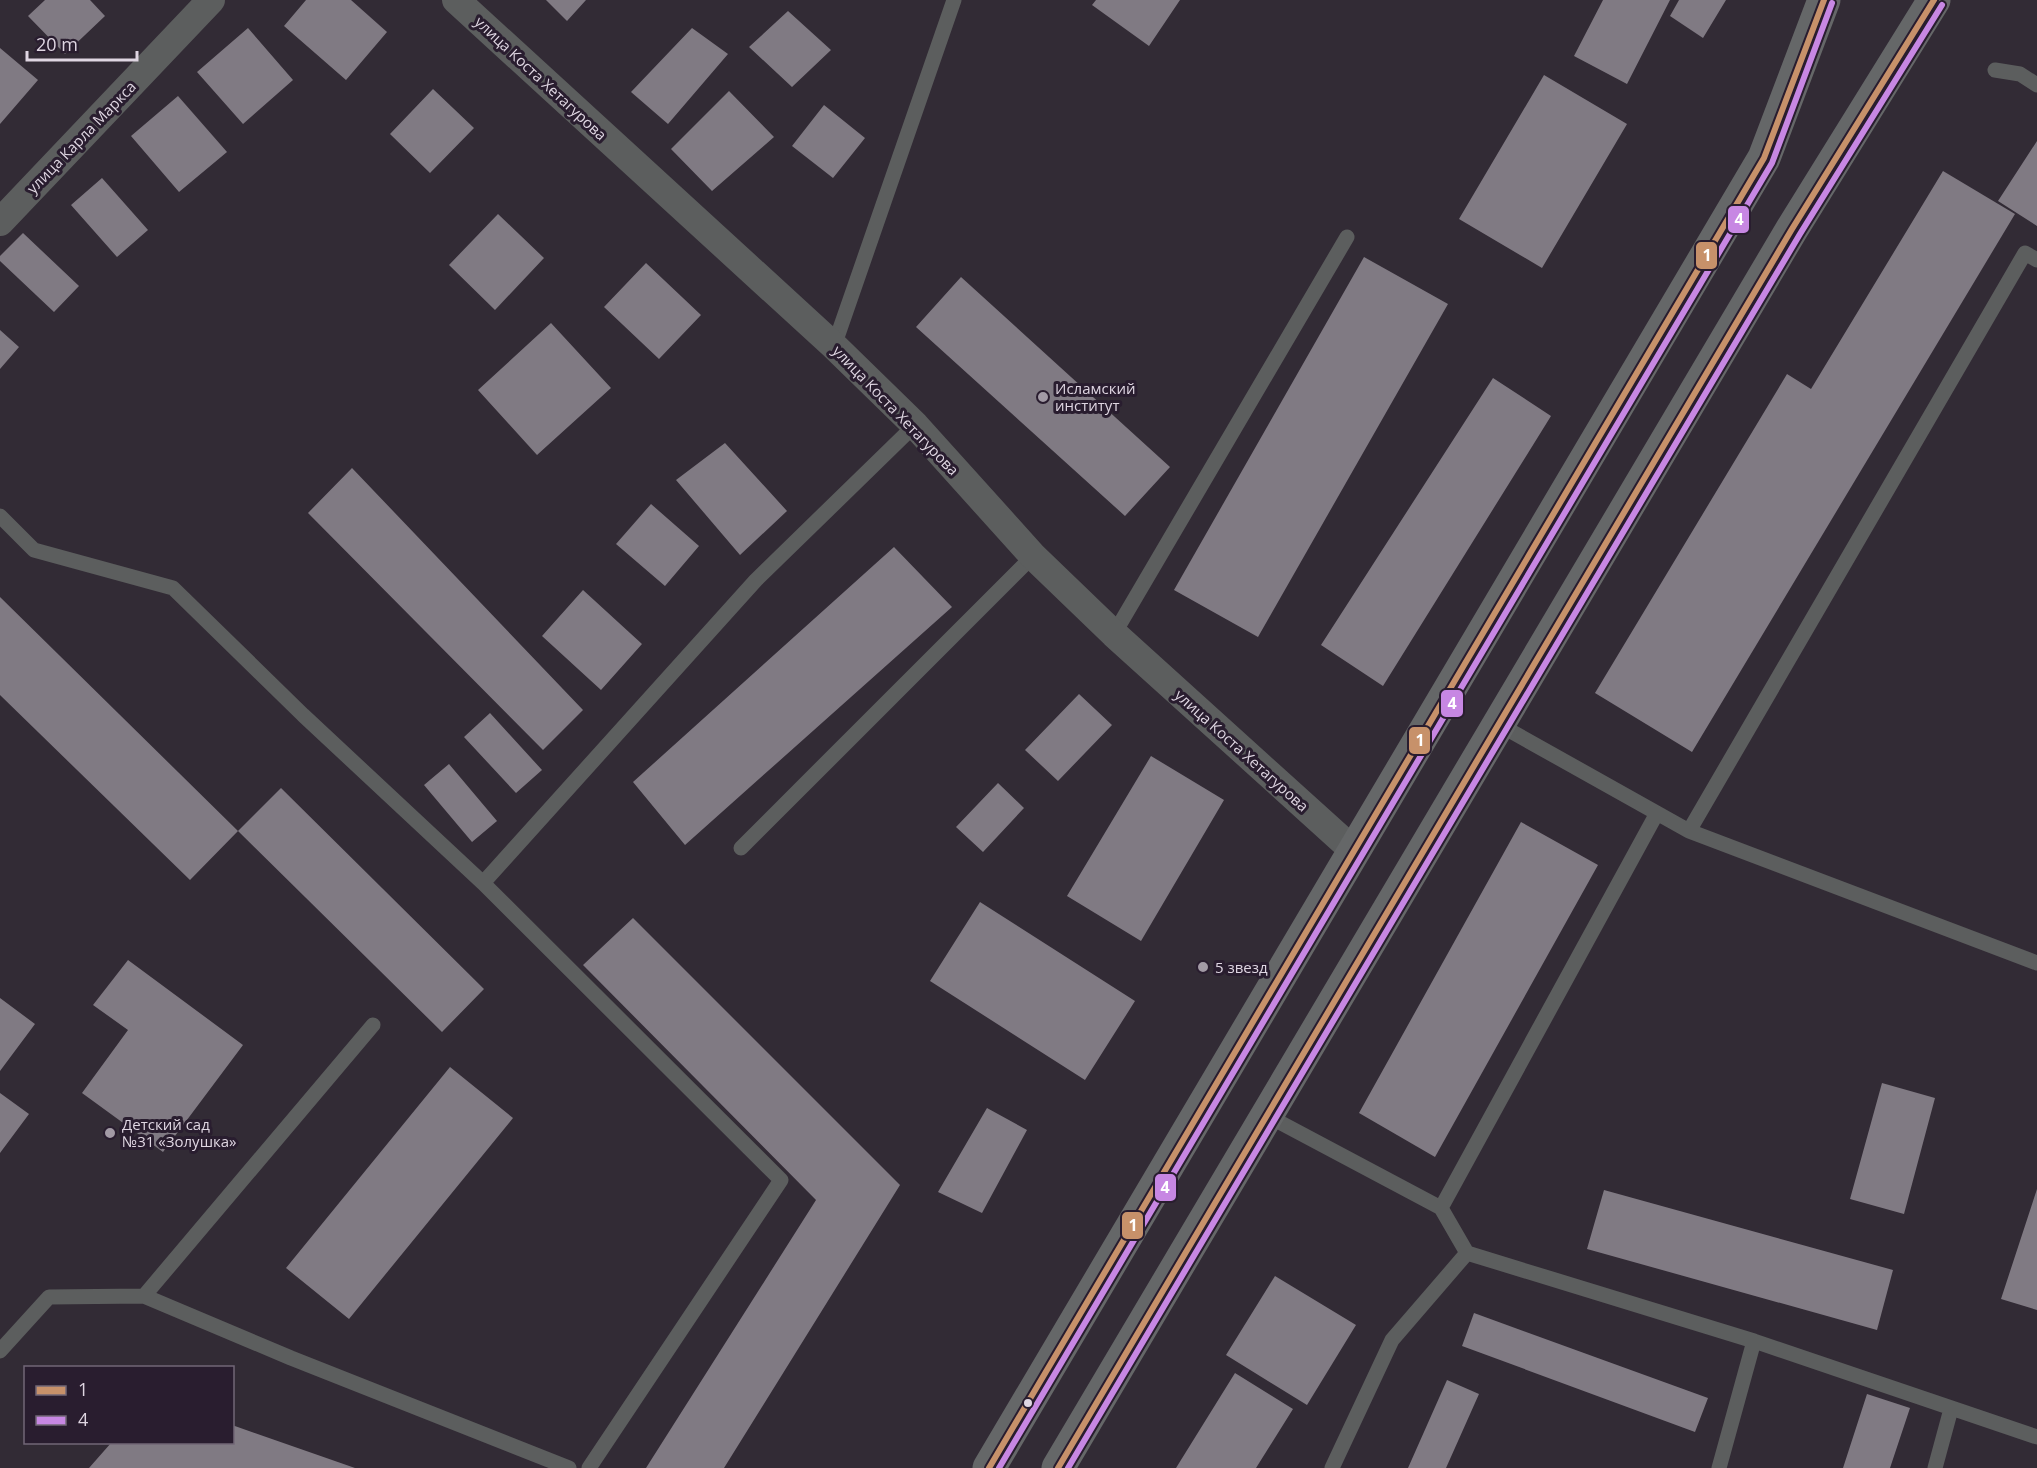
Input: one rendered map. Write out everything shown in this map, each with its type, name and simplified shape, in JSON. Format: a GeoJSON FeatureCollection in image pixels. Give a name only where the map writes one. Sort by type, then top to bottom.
{"type":"FeatureCollection","features":[{"type":"Feature","properties":{"kind":"main road"},"geometry":{"type":"LineString","coordinates":[[989,1468],[1764,158],[1824,0]]}},
{"type":"Feature","properties":{"kind":"main road"},"geometry":{"type":"LineString","coordinates":[[1058,1468],[1792,229],[1934,0]]}},
{"type":"Feature","properties":{"kind":"street","name":"улица Карла Маркса"},"geometry":{"type":"LineString","coordinates":[[0,222],[211,0]]}},
{"type":"Feature","properties":{"kind":"street","name":"улица Коста Хетагурова"},"geometry":{"type":"LineString","coordinates":[[456,0],[834,346],[915,425],[1033,556],[1114,634],[1354,851]]}},
{"type":"Feature","properties":{"kind":"lane"},"geometry":{"type":"LineString","coordinates":[[834,346],[954,0]]}},
{"type":"Feature","properties":{"kind":"lane"},"geometry":{"type":"LineString","coordinates":[[1995,70],[2020,74],[2037,85]]}},
{"type":"Feature","properties":{"kind":"lane"},"geometry":{"type":"LineString","coordinates":[[1114,634],[1347,237]]}},
{"type":"Feature","properties":{"kind":"lane"},"geometry":{"type":"LineString","coordinates":[[1689,831],[2025,252],[2037,260]]}},
{"type":"Feature","properties":{"kind":"lane"},"geometry":{"type":"LineString","coordinates":[[483,883],[756,580],[915,425]]}},
{"type":"Feature","properties":{"kind":"lane"},"geometry":{"type":"LineString","coordinates":[[0,516],[34,550],[173,588],[303,715],[483,883],[781,1180],[589,1468]]}},
{"type":"Feature","properties":{"kind":"lane"},"geometry":{"type":"LineString","coordinates":[[741,848],[1033,556]]}},
{"type":"Feature","properties":{"kind":"lane"},"geometry":{"type":"LineString","coordinates":[[1498,724],[1689,831],[2037,963]]}},
{"type":"Feature","properties":{"kind":"lane"},"geometry":{"type":"LineString","coordinates":[[1441,1208],[1657,813]]}},
{"type":"Feature","properties":{"kind":"lane"},"geometry":{"type":"LineString","coordinates":[[144,1296],[373,1025]]}},
{"type":"Feature","properties":{"kind":"lane"},"geometry":{"type":"LineString","coordinates":[[1266,1115],[1441,1208],[1467,1253],[1754,1341],[2037,1437]]}},
{"type":"Feature","properties":{"kind":"lane"},"geometry":{"type":"LineString","coordinates":[[1332,1468],[1392,1340],[1467,1253]]}},
{"type":"Feature","properties":{"kind":"lane"},"geometry":{"type":"LineString","coordinates":[[0,1351],[49,1297],[144,1296],[291,1358],[569,1468]]}},
{"type":"Feature","properties":{"kind":"lane"},"geometry":{"type":"LineString","coordinates":[[1719,1468],[1754,1341]]}},
{"type":"Feature","properties":{"kind":"lane"},"geometry":{"type":"LineString","coordinates":[[1935,1468],[1951,1409]]}},
{"type":"Feature","properties":{"kind":"building"},"geometry":{"type":"Polygon","coordinates":[[[45,0],[90,0],[105,16],[65,54],[28,16],[45,0]]]}},
{"type":"Feature","properties":{"kind":"building"},"geometry":{"type":"Polygon","coordinates":[[[306,0],[351,0],[387,32],[346,80],[284,26],[306,0]]]}},
{"type":"Feature","properties":{"kind":"building"},"geometry":{"type":"Polygon","coordinates":[[[546,0],[586,0],[567,21],[546,0]]]}},
{"type":"Feature","properties":{"kind":"building"},"geometry":{"type":"Polygon","coordinates":[[[1096,0],[1180,0],[1149,46],[1092,5],[1096,0]]]}},
{"type":"Feature","properties":{"kind":"building"},"geometry":{"type":"Polygon","coordinates":[[[1603,0],[1670,0],[1627,84],[1574,56],[1603,0]]]}},
{"type":"Feature","properties":{"kind":"building"},"geometry":{"type":"Polygon","coordinates":[[[1679,0],[1726,0],[1703,38],[1670,16],[1679,0]]]}},
{"type":"Feature","properties":{"kind":"building"},"geometry":{"type":"Polygon","coordinates":[[[788,11],[831,50],[792,87],[749,47],[788,11]]]}},
{"type":"Feature","properties":{"kind":"building"},"geometry":{"type":"Polygon","coordinates":[[[248,28],[293,80],[243,124],[197,72],[248,28]]]}},
{"type":"Feature","properties":{"kind":"building"},"geometry":{"type":"Polygon","coordinates":[[[692,28],[728,54],[668,124],[631,92],[692,28]]]}},
{"type":"Feature","properties":{"kind":"building"},"geometry":{"type":"Polygon","coordinates":[[[0,48],[38,80],[0,124],[0,48]]]}},
{"type":"Feature","properties":{"kind":"building"},"geometry":{"type":"Polygon","coordinates":[[[1544,75],[1627,124],[1542,268],[1459,219],[1544,75]]]}},
{"type":"Feature","properties":{"kind":"building"},"geometry":{"type":"Polygon","coordinates":[[[433,89],[474,128],[430,173],[390,134],[433,89]]]}},
{"type":"Feature","properties":{"kind":"building"},"geometry":{"type":"Polygon","coordinates":[[[729,91],[774,137],[712,191],[671,149],[729,91]]]}},
{"type":"Feature","properties":{"kind":"building"},"geometry":{"type":"Polygon","coordinates":[[[178,96],[227,152],[179,192],[131,136],[178,96]]]}},
{"type":"Feature","properties":{"kind":"building"},"geometry":{"type":"Polygon","coordinates":[[[824,105],[865,138],[833,178],[792,146],[824,105]]]}},
{"type":"Feature","properties":{"kind":"building"},"geometry":{"type":"Polygon","coordinates":[[[2037,141],[2037,226],[1998,201],[2037,141]]]}},
{"type":"Feature","properties":{"kind":"building"},"geometry":{"type":"Polygon","coordinates":[[[1943,171],[2015,214],[1692,752],[1595,693],[1787,374],[1811,389],[1943,171]]]}},
{"type":"Feature","properties":{"kind":"building"},"geometry":{"type":"Polygon","coordinates":[[[102,178],[148,230],[117,257],[71,205],[102,178]]]}},
{"type":"Feature","properties":{"kind":"building"},"geometry":{"type":"Polygon","coordinates":[[[498,214],[544,258],[495,310],[449,265],[498,214]]]}},
{"type":"Feature","properties":{"kind":"building"},"geometry":{"type":"Polygon","coordinates":[[[23,233],[79,286],[54,312],[0,261],[0,256],[23,233]]]}},
{"type":"Feature","properties":{"kind":"building"},"geometry":{"type":"Polygon","coordinates":[[[1364,257],[1448,304],[1258,637],[1174,590],[1364,257]]]}},
{"type":"Feature","properties":{"kind":"building"},"geometry":{"type":"Polygon","coordinates":[[[646,263],[701,315],[659,359],[604,307],[646,263]]]}},
{"type":"Feature","properties":{"kind":"building","name":"Исламский институт"},"geometry":{"type":"Polygon","coordinates":[[[961,277],[1170,467],[1125,516],[916,327],[961,277]]]}},
{"type":"Feature","properties":{"kind":"building"},"geometry":{"type":"Polygon","coordinates":[[[551,323],[611,388],[537,455],[478,390],[551,323]]]}},
{"type":"Feature","properties":{"kind":"building"},"geometry":{"type":"Polygon","coordinates":[[[0,330],[19,347],[0,369],[0,330]]]}},
{"type":"Feature","properties":{"kind":"building"},"geometry":{"type":"Polygon","coordinates":[[[1493,378],[1551,416],[1383,686],[1321,645],[1493,378]]]}},
{"type":"Feature","properties":{"kind":"building"},"geometry":{"type":"Polygon","coordinates":[[[725,443],[787,511],[740,555],[676,480],[725,443]]]}},
{"type":"Feature","properties":{"kind":"building"},"geometry":{"type":"Polygon","coordinates":[[[352,468],[583,710],[543,750],[308,513],[352,468]]]}},
{"type":"Feature","properties":{"kind":"building"},"geometry":{"type":"Polygon","coordinates":[[[651,504],[699,546],[665,586],[616,544],[651,504]]]}},
{"type":"Feature","properties":{"kind":"building"},"geometry":{"type":"Polygon","coordinates":[[[894,547],[952,607],[685,845],[633,782],[894,547]]]}},
{"type":"Feature","properties":{"kind":"building"},"geometry":{"type":"Polygon","coordinates":[[[583,590],[642,644],[601,690],[542,636],[583,590]]]}},
{"type":"Feature","properties":{"kind":"building"},"geometry":{"type":"Polygon","coordinates":[[[0,597],[238,831],[190,880],[0,695],[0,597]]]}},
{"type":"Feature","properties":{"kind":"building"},"geometry":{"type":"Polygon","coordinates":[[[1079,694],[1112,725],[1058,781],[1025,750],[1079,694]]]}},
{"type":"Feature","properties":{"kind":"building"},"geometry":{"type":"Polygon","coordinates":[[[490,713],[542,770],[516,793],[464,737],[490,713]]]}},
{"type":"Feature","properties":{"kind":"building"},"geometry":{"type":"Polygon","coordinates":[[[1151,756],[1224,800],[1141,941],[1067,896],[1151,756]]]}},
{"type":"Feature","properties":{"kind":"building"},"geometry":{"type":"Polygon","coordinates":[[[449,764],[497,821],[472,842],[424,785],[449,764]]]}},
{"type":"Feature","properties":{"kind":"building"},"geometry":{"type":"Polygon","coordinates":[[[998,783],[1024,808],[983,852],[956,827],[998,783]]]}},
{"type":"Feature","properties":{"kind":"building"},"geometry":{"type":"Polygon","coordinates":[[[281,788],[484,989],[442,1032],[238,831],[281,788]]]}},
{"type":"Feature","properties":{"kind":"building"},"geometry":{"type":"Polygon","coordinates":[[[1521,822],[1598,865],[1435,1157],[1359,1113],[1521,822]]]}},
{"type":"Feature","properties":{"kind":"building"},"geometry":{"type":"Polygon","coordinates":[[[980,902],[1135,1001],[1085,1080],[930,981],[980,902]]]}},
{"type":"Feature","properties":{"kind":"building"},"geometry":{"type":"Polygon","coordinates":[[[633,918],[900,1185],[724,1468],[646,1468],[816,1200],[583,965],[633,918]]]}},
{"type":"Feature","properties":{"kind":"building"},"geometry":{"type":"Polygon","coordinates":[[[128,960],[243,1045],[163,1152],[82,1093],[128,1030],[93,1005],[128,960]]]}},
{"type":"Feature","properties":{"kind":"building"},"geometry":{"type":"Polygon","coordinates":[[[0,998],[35,1024],[0,1071],[0,998]]]}},
{"type":"Feature","properties":{"kind":"building"},"geometry":{"type":"Polygon","coordinates":[[[450,1067],[513,1118],[349,1319],[286,1268],[450,1067]]]}},
{"type":"Feature","properties":{"kind":"building"},"geometry":{"type":"Polygon","coordinates":[[[1882,1083],[1935,1098],[1904,1214],[1850,1199],[1882,1083]]]}},
{"type":"Feature","properties":{"kind":"building"},"geometry":{"type":"Polygon","coordinates":[[[0,1093],[29,1114],[0,1153],[0,1093]]]}},
{"type":"Feature","properties":{"kind":"building"},"geometry":{"type":"Polygon","coordinates":[[[987,1108],[1027,1130],[982,1213],[938,1192],[987,1108]]]}},
{"type":"Feature","properties":{"kind":"building"},"geometry":{"type":"Polygon","coordinates":[[[2037,1189],[2037,1310],[2001,1299],[2037,1189]]]}},
{"type":"Feature","properties":{"kind":"building"},"geometry":{"type":"Polygon","coordinates":[[[1604,1190],[1893,1270],[1877,1330],[1587,1249],[1604,1190]]]}},
{"type":"Feature","properties":{"kind":"building"},"geometry":{"type":"Polygon","coordinates":[[[1275,1276],[1356,1325],[1307,1405],[1226,1355],[1275,1276]]]}},
{"type":"Feature","properties":{"kind":"building"},"geometry":{"type":"Polygon","coordinates":[[[1474,1313],[1708,1398],[1695,1432],[1462,1346],[1474,1313]]]}},
{"type":"Feature","properties":{"kind":"building"},"geometry":{"type":"Polygon","coordinates":[[[1235,1373],[1293,1409],[1256,1468],[1176,1468],[1235,1373]]]}},
{"type":"Feature","properties":{"kind":"building"},"geometry":{"type":"Polygon","coordinates":[[[1447,1380],[1479,1394],[1446,1468],[1408,1468],[1447,1380]]]}},
{"type":"Feature","properties":{"kind":"building"},"geometry":{"type":"Polygon","coordinates":[[[1867,1394],[1910,1408],[1890,1468],[1843,1468],[1867,1394]]]}},
{"type":"Feature","properties":{"kind":"building"},"geometry":{"type":"Polygon","coordinates":[[[234,1426],[355,1468],[89,1468],[110,1444],[234,1444],[234,1426]]]}},
{"type":"Feature","properties":{"kind":"transit line","name":"1"},"geometry":{"type":"LineString","coordinates":[[989,1468],[1764,158],[1824,0]]}},
{"type":"Feature","properties":{"kind":"transit line","name":"1"},"geometry":{"type":"LineString","coordinates":[[1058,1468],[1792,229],[1934,0]]}},
{"type":"Feature","properties":{"kind":"transit line","name":"4"},"geometry":{"type":"LineString","coordinates":[[999,1468],[1772,163],[1832,3]]}},
{"type":"Feature","properties":{"kind":"transit line","name":"4"},"geometry":{"type":"LineString","coordinates":[[1068,1468],[1800,234],[1942,5]]}},
{"type":"Feature","properties":{"kind":"place","name":"Исламский институт"},"geometry":{"type":"Point","coordinates":[1043,397]}},
{"type":"Feature","properties":{"kind":"place","name":"5 звезд"},"geometry":{"type":"Point","coordinates":[1203,967]}},
{"type":"Feature","properties":{"kind":"place","name":"Детский сад №31 «Золушка»"},"geometry":{"type":"Point","coordinates":[110,1133]}}]}
